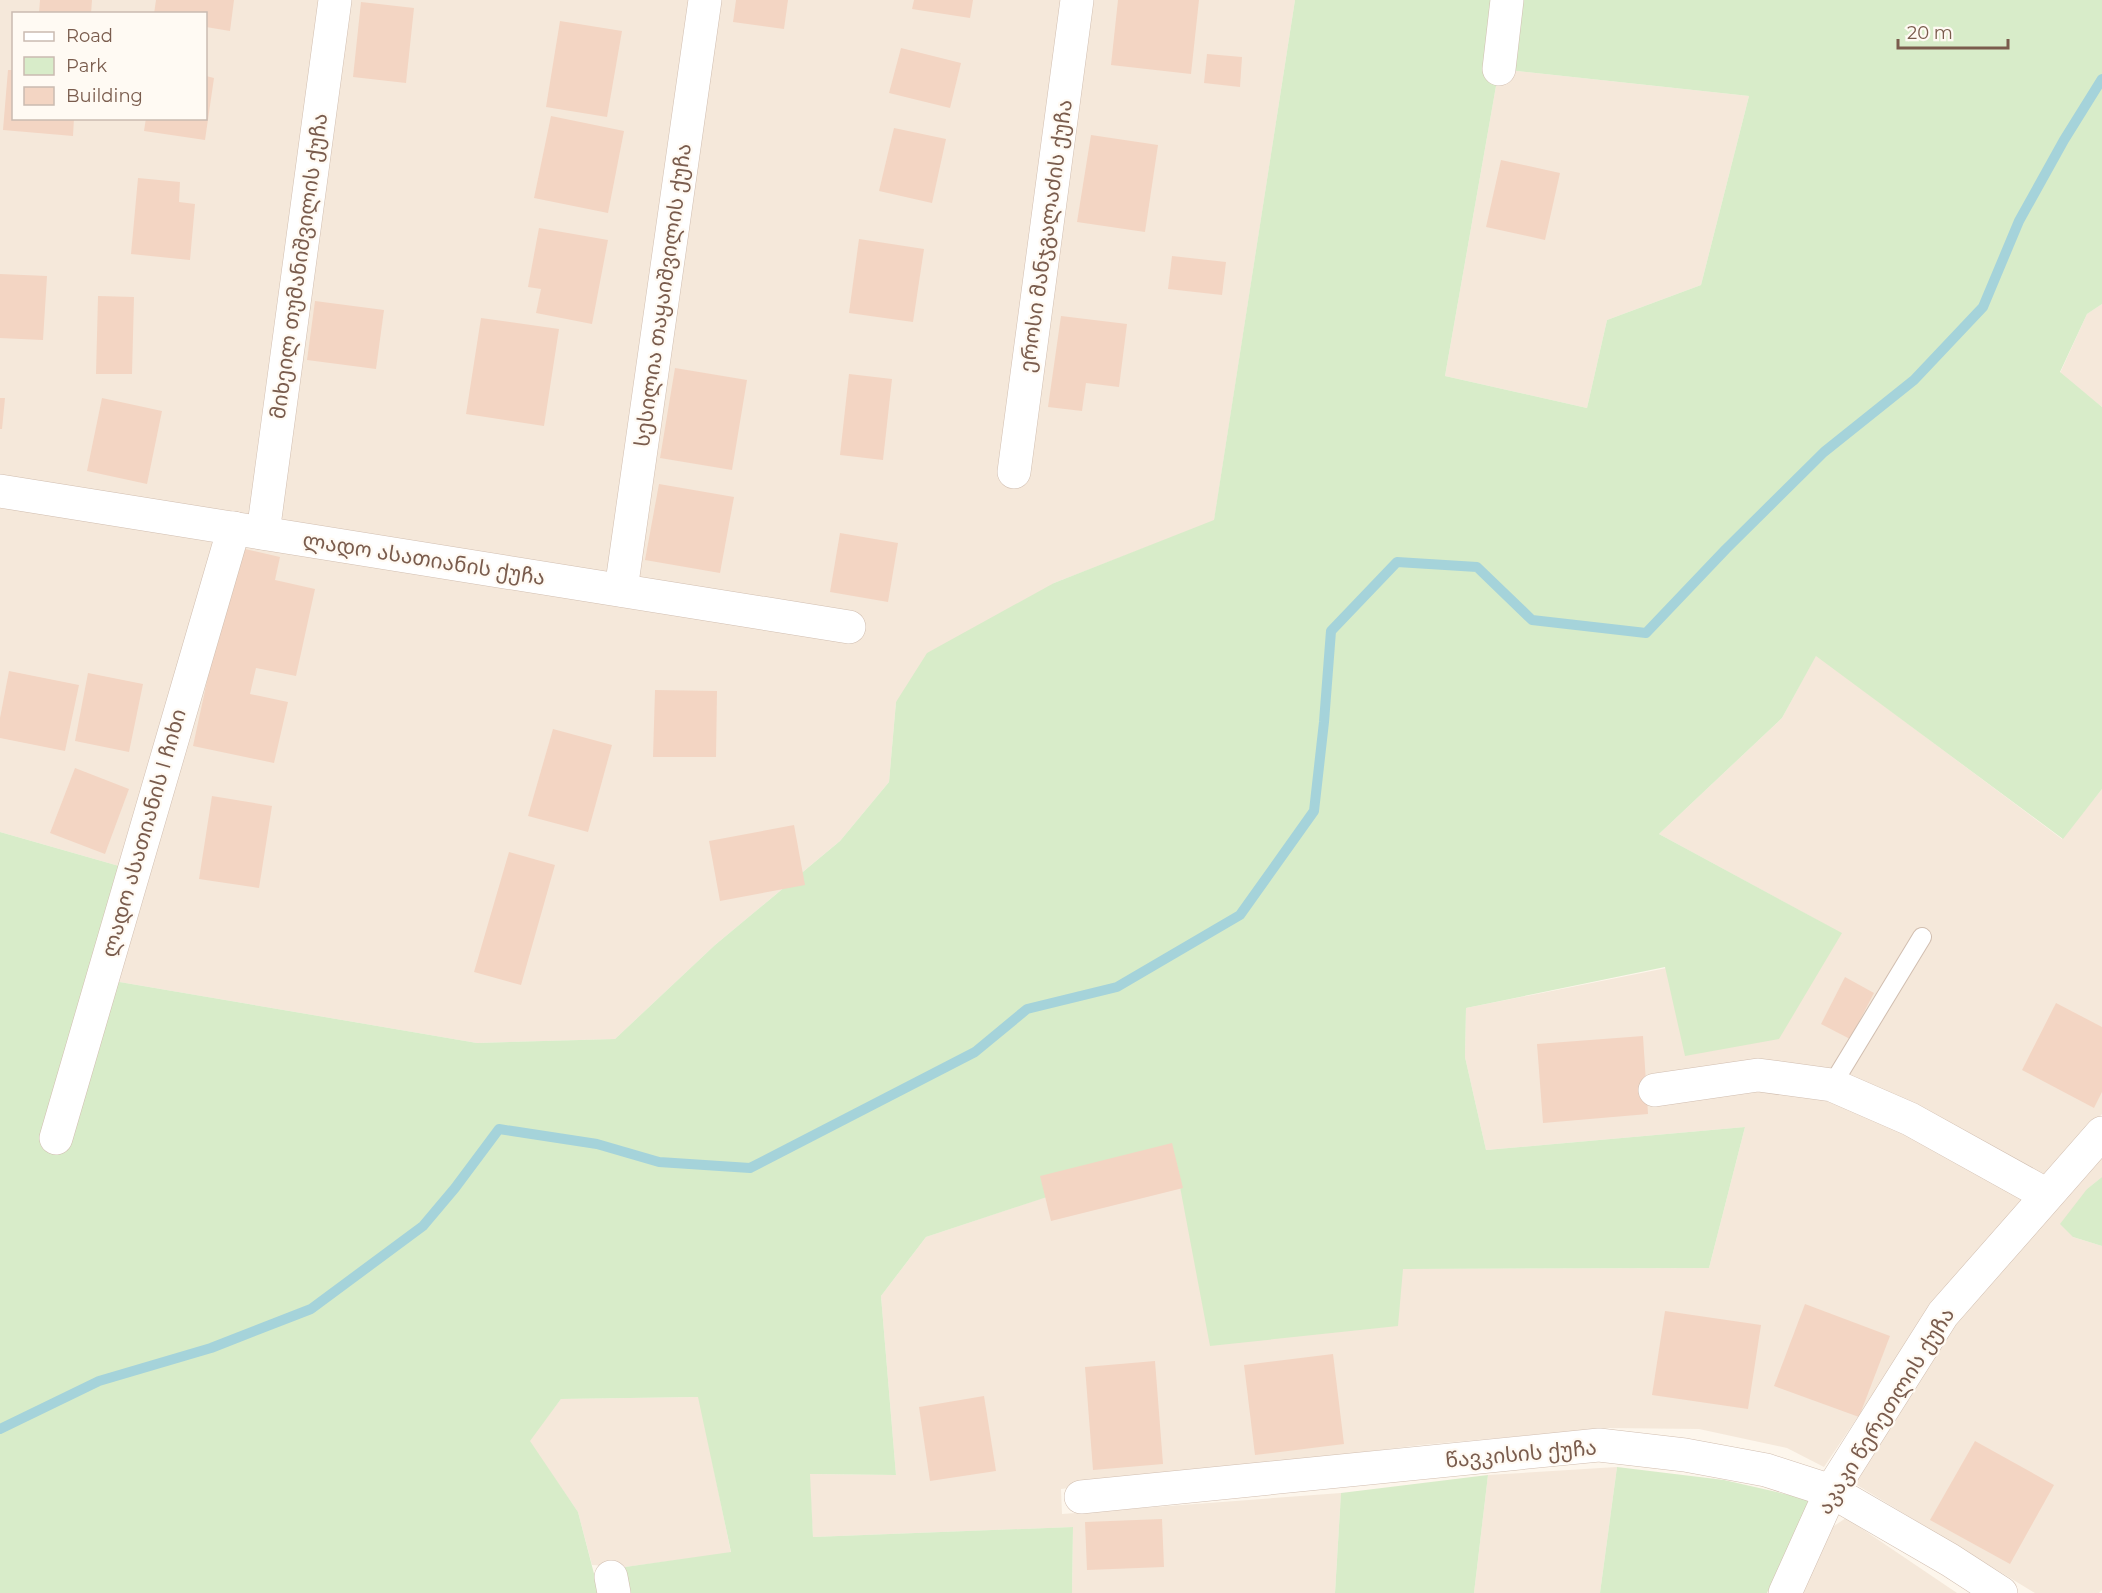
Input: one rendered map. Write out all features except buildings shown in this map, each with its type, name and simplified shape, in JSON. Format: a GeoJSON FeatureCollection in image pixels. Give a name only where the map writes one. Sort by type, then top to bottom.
{"type":"FeatureCollection","features":[{"type":"Feature","properties":{"kind":"street","name":"მიხეილ თუმანიშვილის ქუჩა"},"geometry":{"type":"LineString","coordinates":[[249,531],[334,0]]}},
{"type":"Feature","properties":{"kind":"street","name":"სესილია თაყაიშვილის ქუჩა"},"geometry":{"type":"LineString","coordinates":[[621,590],[705,0]]}},
{"type":"Feature","properties":{"kind":"street","name":"ეროსი მანჯგალაძის ქუჩა"},"geometry":{"type":"LineString","coordinates":[[1014,472],[1077,0]]}},
{"type":"Feature","properties":{"kind":"street"},"geometry":{"type":"LineString","coordinates":[[1499,69],[1507,0]]}},
{"type":"Feature","properties":{"kind":"street","name":"ლადო ასათიანის ქუჩა"},"geometry":{"type":"LineString","coordinates":[[0,491],[849,627]]}},
{"type":"Feature","properties":{"kind":"street","name":"ლადო ასათიანის I ჩიხი"},"geometry":{"type":"LineString","coordinates":[[56,1138],[249,531]]}},
{"type":"Feature","properties":{"kind":"street"},"geometry":{"type":"LineString","coordinates":[[1655,1090],[1758,1075],[1832,1085],[1910,1119],[2047,1195]]}},
{"type":"Feature","properties":{"kind":"street","name":"აკაკი წერეთლის ქუჩა"},"geometry":{"type":"LineString","coordinates":[[1785,1593],[1831,1491],[1943,1314],[2102,1133]]}},
{"type":"Feature","properties":{"kind":"street","name":"წავკისის ქუჩა"},"geometry":{"type":"LineString","coordinates":[[1082,1497],[1599,1445],[1685,1455],[1766,1470],[1831,1491],[1950,1560],[2001,1593]]}},
{"type":"Feature","properties":{"kind":"lane"},"geometry":{"type":"LineString","coordinates":[[1832,1085],[1922,937]]}},
{"type":"Feature","properties":{"kind":"shaded area"},"geometry":{"type":"Polygon","coordinates":[[[0,0],[1295,0],[1214,521],[1054,583],[896,702],[889,782],[840,841],[715,945],[615,1039],[477,1043],[102,979],[133,870],[0,832],[0,0]]]}},
{"type":"Feature","properties":{"kind":"shaded area"},"geometry":{"type":"Polygon","coordinates":[[[1499,69],[1749,96],[1701,285],[1607,320],[1587,408],[1445,376],[1499,69]]]}},
{"type":"Feature","properties":{"kind":"shaded area"},"geometry":{"type":"Polygon","coordinates":[[[2102,304],[2102,407],[2060,373],[2087,314],[2102,304]]]}},
{"type":"Feature","properties":{"kind":"shaded area"},"geometry":{"type":"Polygon","coordinates":[[[1816,655],[2062,839],[2102,789],[2102,1114],[1935,1302],[1824,1467],[1787,1448],[1699,1429],[1609,1428],[1421,1445],[1061,1489],[1062,1514],[1341,1493],[1335,1593],[1072,1593],[1073,1527],[813,1537],[809,1474],[896,1475],[881,1296],[926,1237],[1174,1154],[1402,1269],[1709,1268],[1745,1127],[1486,1150],[1465,1057],[1466,1008],[1841,933],[1659,834],[1782,718],[1816,655]]]}},
{"type":"Feature","properties":{"kind":"shaded area"},"geometry":{"type":"Polygon","coordinates":[[[2102,1147],[2102,1177],[2087,1189],[2073,1237],[2102,1246],[2102,1590],[2099,1593],[2035,1593],[1852,1482],[1941,1332],[2102,1147]]]}},
{"type":"Feature","properties":{"kind":"shaded area"},"geometry":{"type":"Polygon","coordinates":[[[699,1397],[731,1553],[625,1567],[592,1565],[578,1512],[529,1441],[561,1399],[699,1397]]]}},
{"type":"Feature","properties":{"kind":"shaded area"},"geometry":{"type":"Polygon","coordinates":[[[1617,1467],[1600,1593],[1474,1593],[1488,1475],[1617,1467]]]}},
{"type":"Feature","properties":{"kind":"shaded area"},"geometry":{"type":"Polygon","coordinates":[[[1846,1518],[1957,1593],[1797,1593],[1828,1530],[1846,1518]]]}},
{"type":"Feature","properties":{"kind":"green space"},"geometry":{"type":"Polygon","coordinates":[[[1295,0],[2102,0],[2102,304],[2087,314],[2060,372],[2102,407],[2102,789],[2063,839],[1816,656],[1782,718],[1659,834],[1842,933],[1779,1039],[1685,1056],[1665,967],[1466,1008],[1465,1057],[1486,1150],[1745,1127],[1709,1268],[1403,1269],[1398,1326],[1210,1346],[1174,1155],[926,1237],[881,1296],[896,1475],[810,1474],[813,1537],[1073,1527],[1072,1593],[629,1593],[625,1567],[731,1552],[698,1397],[561,1399],[530,1441],[578,1512],[599,1593],[0,1593],[0,832],[133,870],[102,979],[477,1043],[615,1039],[715,945],[840,841],[889,782],[896,702],[927,653],[1054,583],[1214,520],[1295,0]],[[1499,69],[1445,376],[1587,408],[1607,320],[1701,285],[1749,96],[1499,69]]]}},
{"type":"Feature","properties":{"kind":"green space"},"geometry":{"type":"Polygon","coordinates":[[[2102,1177],[2102,1246],[2073,1237],[2060,1224],[2087,1189],[2102,1177]]]}},
{"type":"Feature","properties":{"kind":"green space"},"geometry":{"type":"Polygon","coordinates":[[[1617,1467],[1724,1480],[1811,1500],[1767,1593],[1600,1593],[1617,1467]]]}},
{"type":"Feature","properties":{"kind":"green space"},"geometry":{"type":"Polygon","coordinates":[[[1488,1475],[1474,1593],[1335,1593],[1341,1493],[1488,1475]]]}},
{"type":"Feature","properties":{"kind":"waterway"},"geometry":{"type":"LineString","coordinates":[[0,1429],[99,1381],[211,1348],[311,1309],[423,1226],[499,1129],[597,1144],[659,1162],[750,1168],[975,1052],[1027,1009],[1117,987],[1240,915],[1314,811],[1331,631],[1397,562],[1477,567],[1532,620],[1646,633],[1726,549],[1824,452],[1914,380],[1983,307],[2019,221],[2064,140],[2102,79]]}}]}
